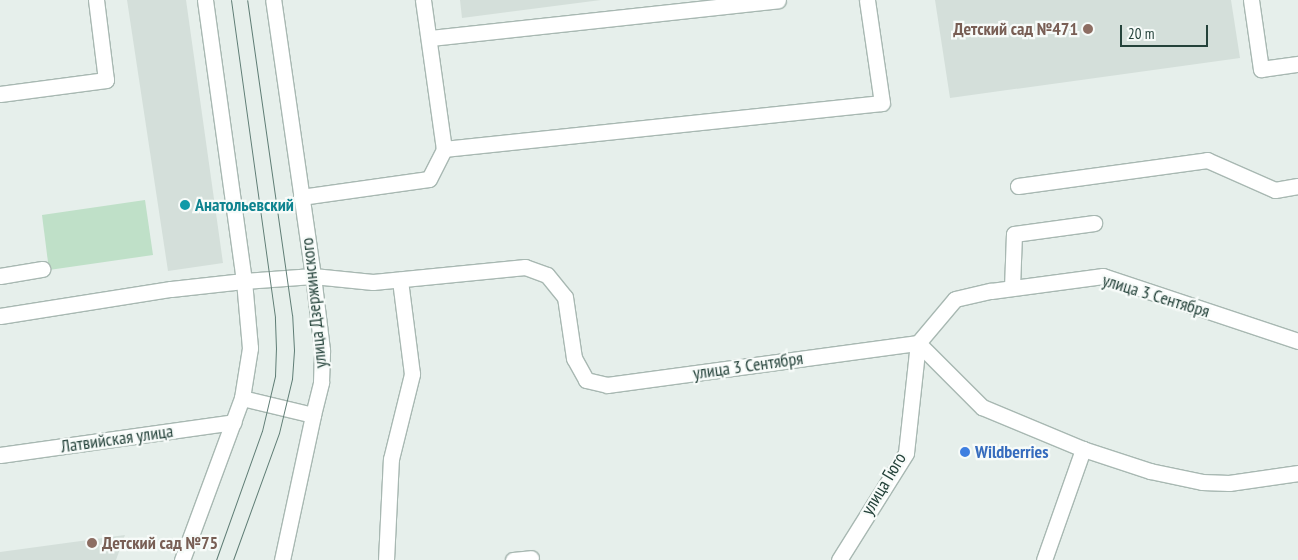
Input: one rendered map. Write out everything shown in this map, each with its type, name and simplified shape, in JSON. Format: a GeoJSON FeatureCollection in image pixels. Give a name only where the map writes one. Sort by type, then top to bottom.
{"type":"FeatureCollection","features":[{"type":"Feature","properties":{"kind":"street"},"geometry":{"type":"LineString","coordinates":[[0,94],[106,80],[96,0]]}},
{"type":"Feature","properties":{"kind":"street"},"geometry":{"type":"LineString","coordinates":[[182,560],[242,398],[250,348],[244,281],[205,0]]}},
{"type":"Feature","properties":{"kind":"street","name":"улица Дзержинского"},"geometry":{"type":"LineString","coordinates":[[273,0],[322,350],[321,382],[282,560]]}},
{"type":"Feature","properties":{"kind":"street"},"geometry":{"type":"LineString","coordinates":[[301,197],[429,179],[444,149],[431,38],[423,0]]}},
{"type":"Feature","properties":{"kind":"street"},"geometry":{"type":"LineString","coordinates":[[431,38],[778,0]]}},
{"type":"Feature","properties":{"kind":"street"},"geometry":{"type":"LineString","coordinates":[[444,149],[882,104],[867,0]]}},
{"type":"Feature","properties":{"kind":"street"},"geometry":{"type":"LineString","coordinates":[[1251,0],[1260,69],[1298,64]]}},
{"type":"Feature","properties":{"kind":"street"},"geometry":{"type":"LineString","coordinates":[[1018,186],[1207,160],[1275,190],[1298,186]]}},
{"type":"Feature","properties":{"kind":"street"},"geometry":{"type":"LineString","coordinates":[[1012,288],[1014,234],[1094,223]]}},
{"type":"Feature","properties":{"kind":"street","name":"улица 3 Сентября"},"geometry":{"type":"LineString","coordinates":[[0,316],[172,288],[244,281],[313,276],[373,282],[525,267],[547,275],[565,297],[574,358],[586,380],[607,385],[918,343],[955,299],[1012,288],[1103,276],[1298,341]]}},
{"type":"Feature","properties":{"kind":"street"},"geometry":{"type":"LineString","coordinates":[[0,276],[42,269]]}},
{"type":"Feature","properties":{"kind":"street"},"geometry":{"type":"LineString","coordinates":[[386,560],[391,459],[412,374],[400,280]]}},
{"type":"Feature","properties":{"kind":"street"},"geometry":{"type":"LineString","coordinates":[[918,343],[982,407],[1083,449],[1150,471],[1202,482],[1229,483],[1298,474]]}},
{"type":"Feature","properties":{"kind":"street","name":"улица Гюго"},"geometry":{"type":"LineString","coordinates":[[839,560],[906,453],[918,343]]}},
{"type":"Feature","properties":{"kind":"street"},"geometry":{"type":"LineString","coordinates":[[242,398],[313,415]]}},
{"type":"Feature","properties":{"kind":"street","name":"Латвийская улица"},"geometry":{"type":"LineString","coordinates":[[0,455],[234,422]]}},
{"type":"Feature","properties":{"kind":"street"},"geometry":{"type":"LineString","coordinates":[[1044,560],[1083,449]]}},
{"type":"Feature","properties":{"kind":"street"},"geometry":{"type":"LineString","coordinates":[[513,560],[531,558]]}},
{"type":"Feature","properties":{"kind":"shaded area"},"geometry":{"type":"Polygon","coordinates":[[[127,0],[186,0],[223,263],[168,271],[127,0]]]}},
{"type":"Feature","properties":{"kind":"shaded area"},"geometry":{"type":"Polygon","coordinates":[[[460,0],[601,0],[462,18],[460,0]]]}},
{"type":"Feature","properties":{"kind":"shaded area","name":"Детский сад №471"},"geometry":{"type":"Polygon","coordinates":[[[935,0],[1231,0],[1240,58],[950,98],[935,0]]]}},
{"type":"Feature","properties":{"kind":"shaded area","name":"Детский сад №75"},"geometry":{"type":"Polygon","coordinates":[[[125,535],[116,560],[0,560],[0,552],[125,535]]]}},
{"type":"Feature","properties":{"kind":"green space"},"geometry":{"type":"Polygon","coordinates":[[[145,200],[153,255],[49,270],[42,215],[145,200]]]}},
{"type":"Feature","properties":{"kind":"tram line"},"geometry":{"type":"LineString","coordinates":[[216,560],[262,431],[275,376],[276,349],[275,317],[231,0]]}},
{"type":"Feature","properties":{"kind":"tram line"},"geometry":{"type":"LineString","coordinates":[[233,560],[279,433],[292,379],[294,350],[292,315],[247,0]]}},
{"type":"Feature","properties":{"kind":"place","name":"Детский сад №471"},"geometry":{"type":"Point","coordinates":[1088,29]}},
{"type":"Feature","properties":{"kind":"place","name":"Анатольевский"},"geometry":{"type":"Point","coordinates":[185,205]}},
{"type":"Feature","properties":{"kind":"place","name":"Wildberries"},"geometry":{"type":"Point","coordinates":[965,452]}},
{"type":"Feature","properties":{"kind":"place","name":"Детский сад №75"},"geometry":{"type":"Point","coordinates":[92,543]}}]}
